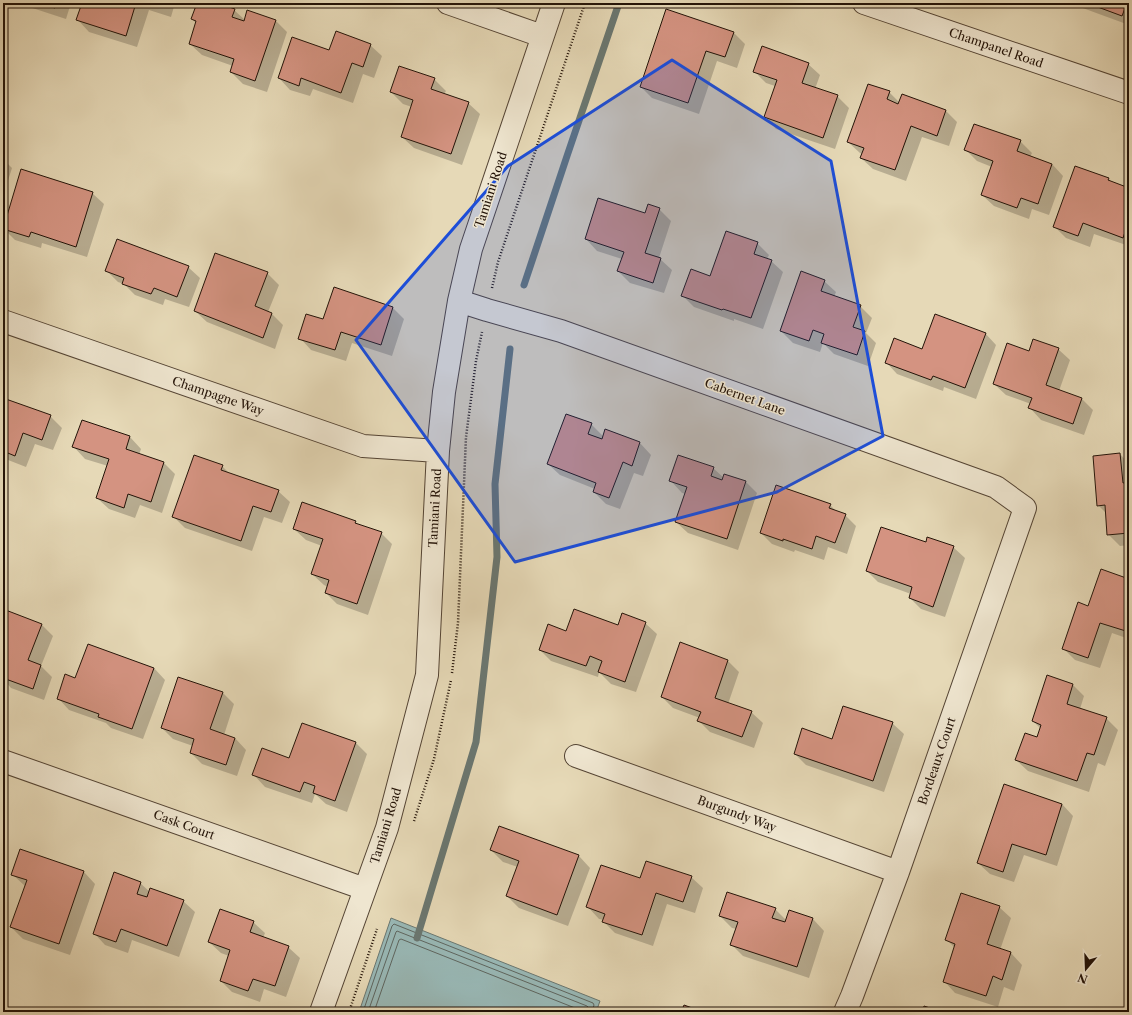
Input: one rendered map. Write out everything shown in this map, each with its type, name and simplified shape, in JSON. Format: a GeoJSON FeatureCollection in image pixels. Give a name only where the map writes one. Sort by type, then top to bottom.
{"type":"FeatureCollection","features":[{"type":"Feature","properties":{"kind":"street"},"geometry":{"type":"LineString","coordinates":[[448,3],[542,36]]}},
{"type":"Feature","properties":{"kind":"street","name":"Tamiani Road"},"geometry":{"type":"LineString","coordinates":[[321,1012],[387,828],[427,675],[438,451],[444,392],[459,301],[471,249],[554,3]]}},
{"type":"Feature","properties":{"kind":"street","name":"Champanel Road"},"geometry":{"type":"LineString","coordinates":[[864,3],[1129,92]]}},
{"type":"Feature","properties":{"kind":"street","name":"Cabernet Lane"},"geometry":{"type":"LineString","coordinates":[[459,301],[568,334],[996,487],[1025,508]]}},
{"type":"Feature","properties":{"kind":"street","name":"Champagne Way"},"geometry":{"type":"LineString","coordinates":[[3,321],[363,446],[438,451]]}},
{"type":"Feature","properties":{"kind":"street","name":"Bordeaux Court"},"geometry":{"type":"LineString","coordinates":[[845,1012],[898,872],[1025,508]]}},
{"type":"Feature","properties":{"kind":"street","name":"Burgundy Way"},"geometry":{"type":"LineString","coordinates":[[576,756],[898,872]]}},
{"type":"Feature","properties":{"kind":"street","name":"Cask Court"},"geometry":{"type":"LineString","coordinates":[[3,761],[365,890]]}},
{"type":"Feature","properties":{"kind":"path"},"geometry":{"type":"LineString","coordinates":[[412,826],[434,759],[450,691],[458,623],[466,437],[476,361],[498,262],[585,3]]}},
{"type":"Feature","properties":{"kind":"path"},"geometry":{"type":"LineString","coordinates":[[348,1012],[379,923]]}},
{"type":"Feature","properties":{"kind":"highlighted area"},"geometry":{"type":"Polygon","coordinates":[[[672,60],[831,161],[883,436],[777,492],[515,562],[356,340],[508,166],[672,60]]]}},
{"type":"Feature","properties":{"kind":"water"},"geometry":{"type":"Polygon","coordinates":[[[391,918],[600,1001],[596,1012],[359,1012],[391,918]]]}},
{"type":"Feature","properties":{"kind":"building"},"geometry":{"type":"Polygon","coordinates":[[[38,3],[56,3],[55,8],[38,3]]]}},
{"type":"Feature","properties":{"kind":"building"},"geometry":{"type":"Polygon","coordinates":[[[82,3],[136,3],[126,36],[76,20],[82,3]]]}},
{"type":"Feature","properties":{"kind":"building"},"geometry":{"type":"Polygon","coordinates":[[[197,3],[218,3],[235,9],[232,17],[244,21],[247,10],[276,20],[255,81],[230,72],[234,59],[189,44],[196,21],[191,19],[197,3]]]}},
{"type":"Feature","properties":{"kind":"building"},"geometry":{"type":"Polygon","coordinates":[[[1087,3],[1127,3],[1122,16],[1087,3]]]}},
{"type":"Feature","properties":{"kind":"building"},"geometry":{"type":"Polygon","coordinates":[[[666,9],[734,32],[725,57],[706,51],[688,103],[640,87],[666,9]]]}},
{"type":"Feature","properties":{"kind":"building"},"geometry":{"type":"Polygon","coordinates":[[[336,31],[371,44],[363,67],[352,63],[341,93],[301,78],[299,86],[278,78],[292,37],[329,50],[336,31]]]}},
{"type":"Feature","properties":{"kind":"building"},"geometry":{"type":"Polygon","coordinates":[[[762,46],[809,63],[802,83],[838,95],[823,138],[764,117],[777,80],[753,72],[762,46]]]}},
{"type":"Feature","properties":{"kind":"building"},"geometry":{"type":"Polygon","coordinates":[[[399,66],[435,78],[431,89],[469,102],[451,154],[401,137],[413,100],[390,92],[399,66]]]}},
{"type":"Feature","properties":{"kind":"building"},"geometry":{"type":"Polygon","coordinates":[[[868,84],[890,91],[887,99],[898,104],[902,94],[946,110],[937,136],[911,126],[895,170],[860,158],[864,148],[847,142],[868,84]]]}},
{"type":"Feature","properties":{"kind":"building"},"geometry":{"type":"Polygon","coordinates":[[[974,124],[1021,140],[1017,151],[1052,164],[1038,204],[1021,198],[1017,208],[981,195],[993,161],[964,150],[974,124]]]}},
{"type":"Feature","properties":{"kind":"building"},"geometry":{"type":"Polygon","coordinates":[[[1075,166],[1109,178],[1108,180],[1129,188],[1129,220],[1123,238],[1083,223],[1078,236],[1053,227],[1075,166]]]}},
{"type":"Feature","properties":{"kind":"building"},"geometry":{"type":"Polygon","coordinates":[[[21,169],[93,192],[76,247],[31,232],[29,237],[3,229],[21,169]]]}},
{"type":"Feature","properties":{"kind":"building"},"geometry":{"type":"Polygon","coordinates":[[[598,198],[645,213],[648,204],[660,208],[645,253],[661,258],[653,283],[617,271],[624,252],[585,239],[598,198]]]}},
{"type":"Feature","properties":{"kind":"building"},"geometry":{"type":"Polygon","coordinates":[[[726,231],[758,242],[754,254],[772,260],[751,318],[681,296],[691,269],[710,276],[726,231]]]}},
{"type":"Feature","properties":{"kind":"building"},"geometry":{"type":"Polygon","coordinates":[[[117,239],[189,266],[177,297],[154,288],[151,294],[122,284],[124,278],[105,271],[117,239]]]}},
{"type":"Feature","properties":{"kind":"building"},"geometry":{"type":"Polygon","coordinates":[[[215,253],[268,272],[255,306],[272,313],[263,338],[194,311],[215,253]]]}},
{"type":"Feature","properties":{"kind":"building"},"geometry":{"type":"Polygon","coordinates":[[[801,271],[825,280],[821,291],[861,305],[853,327],[865,331],[857,355],[821,343],[824,334],[813,330],[809,341],[780,331],[801,271]]]}},
{"type":"Feature","properties":{"kind":"building"},"geometry":{"type":"Polygon","coordinates":[[[334,287],[393,307],[381,345],[341,332],[335,350],[298,339],[306,314],[323,319],[334,287]]]}},
{"type":"Feature","properties":{"kind":"building"},"geometry":{"type":"Polygon","coordinates":[[[935,314],[986,333],[965,388],[933,376],[931,380],[885,363],[894,338],[922,349],[935,314]]]}},
{"type":"Feature","properties":{"kind":"building"},"geometry":{"type":"Polygon","coordinates":[[[1033,339],[1059,348],[1046,385],[1082,398],[1073,424],[1028,408],[1032,398],[993,384],[1007,343],[1029,351],[1033,339]]]}},
{"type":"Feature","properties":{"kind":"building"},"geometry":{"type":"Polygon","coordinates":[[[3,398],[51,415],[42,440],[23,433],[15,456],[3,451],[3,398]]]}},
{"type":"Feature","properties":{"kind":"building"},"geometry":{"type":"Polygon","coordinates":[[[566,414],[592,423],[588,434],[602,439],[605,429],[640,442],[632,466],[623,462],[609,498],[593,492],[596,483],[547,464],[566,414]]]}},
{"type":"Feature","properties":{"kind":"building"},"geometry":{"type":"Polygon","coordinates":[[[82,420],[130,436],[126,449],[164,462],[151,502],[128,494],[124,508],[96,498],[109,459],[72,447],[82,420]]]}},
{"type":"Feature","properties":{"kind":"building"},"geometry":{"type":"Polygon","coordinates":[[[1120,453],[1123,483],[1129,482],[1129,533],[1107,535],[1105,505],[1097,506],[1093,456],[1120,453]]]}},
{"type":"Feature","properties":{"kind":"building"},"geometry":{"type":"Polygon","coordinates":[[[194,455],[223,465],[221,470],[279,490],[271,512],[253,506],[241,541],[172,517],[194,455]]]}},
{"type":"Feature","properties":{"kind":"building"},"geometry":{"type":"Polygon","coordinates":[[[678,455],[714,467],[711,476],[722,480],[724,474],[746,481],[727,539],[675,522],[687,487],[669,481],[678,455]]]}},
{"type":"Feature","properties":{"kind":"building"},"geometry":{"type":"Polygon","coordinates":[[[776,485],[831,504],[829,508],[846,514],[835,543],[816,536],[812,549],[760,533],[776,485]]]}},
{"type":"Feature","properties":{"kind":"building"},"geometry":{"type":"Polygon","coordinates":[[[302,502],[382,532],[357,604],[325,593],[329,580],[311,574],[323,539],[293,529],[302,502]]]}},
{"type":"Feature","properties":{"kind":"building"},"geometry":{"type":"Polygon","coordinates":[[[881,527],[926,542],[927,537],[954,546],[933,607],[909,598],[912,587],[866,571],[881,527]]]}},
{"type":"Feature","properties":{"kind":"building"},"geometry":{"type":"Polygon","coordinates":[[[1101,569],[1129,579],[1129,632],[1100,623],[1088,658],[1062,649],[1078,602],[1088,606],[1101,569]]]}},
{"type":"Feature","properties":{"kind":"building"},"geometry":{"type":"Polygon","coordinates":[[[3,609],[42,624],[28,660],[41,665],[33,689],[3,678],[3,609]]]}},
{"type":"Feature","properties":{"kind":"building"},"geometry":{"type":"Polygon","coordinates":[[[574,609],[618,625],[622,613],[646,622],[625,682],[598,672],[602,661],[590,656],[586,666],[539,650],[548,624],[566,631],[574,609]]]}},
{"type":"Feature","properties":{"kind":"building"},"geometry":{"type":"Polygon","coordinates":[[[680,642],[728,660],[715,698],[752,711],[742,737],[697,721],[701,712],[661,697],[680,642]]]}},
{"type":"Feature","properties":{"kind":"building"},"geometry":{"type":"Polygon","coordinates":[[[88,644],[154,668],[132,729],[98,717],[99,714],[57,699],[65,674],[75,678],[88,644]]]}},
{"type":"Feature","properties":{"kind":"building"},"geometry":{"type":"Polygon","coordinates":[[[1047,675],[1073,684],[1067,704],[1107,717],[1094,755],[1087,753],[1077,781],[1015,760],[1025,733],[1037,737],[1041,725],[1032,721],[1047,675]]]}},
{"type":"Feature","properties":{"kind":"building"},"geometry":{"type":"Polygon","coordinates":[[[178,677],[223,692],[210,729],[235,738],[226,765],[190,753],[194,739],[161,728],[178,677]]]}},
{"type":"Feature","properties":{"kind":"building"},"geometry":{"type":"Polygon","coordinates":[[[843,706],[893,722],[873,781],[794,754],[802,728],[832,739],[843,706]]]}},
{"type":"Feature","properties":{"kind":"building"},"geometry":{"type":"Polygon","coordinates":[[[302,723],[356,742],[335,801],[313,793],[315,786],[304,782],[300,792],[252,775],[262,748],[289,758],[302,723]]]}},
{"type":"Feature","properties":{"kind":"building"},"geometry":{"type":"Polygon","coordinates":[[[1004,784],[1062,804],[1046,855],[1012,844],[1003,872],[977,863],[1004,784]]]}},
{"type":"Feature","properties":{"kind":"building"},"geometry":{"type":"Polygon","coordinates":[[[499,826],[579,855],[557,915],[506,896],[519,861],[490,850],[499,826]]]}},
{"type":"Feature","properties":{"kind":"building"},"geometry":{"type":"Polygon","coordinates":[[[20,849],[84,871],[59,944],[10,927],[27,880],[11,875],[20,849]]]}},
{"type":"Feature","properties":{"kind":"building"},"geometry":{"type":"Polygon","coordinates":[[[646,861],[692,876],[683,902],[656,893],[642,935],[602,922],[605,914],[586,907],[601,865],[640,878],[646,861]]]}},
{"type":"Feature","properties":{"kind":"building"},"geometry":{"type":"Polygon","coordinates":[[[114,872],[141,882],[137,894],[147,897],[150,888],[184,900],[167,946],[121,929],[116,942],[93,934],[114,872]]]}},
{"type":"Feature","properties":{"kind":"building"},"geometry":{"type":"Polygon","coordinates":[[[727,892],[776,908],[772,918],[785,922],[789,910],[813,918],[797,967],[730,945],[738,922],[719,916],[727,892]]]}},
{"type":"Feature","properties":{"kind":"building"},"geometry":{"type":"Polygon","coordinates":[[[961,893],[1000,906],[987,944],[1011,952],[1002,980],[993,976],[986,996],[943,982],[955,944],[945,940],[961,893]]]}},
{"type":"Feature","properties":{"kind":"building"},"geometry":{"type":"Polygon","coordinates":[[[220,909],[254,921],[250,932],[289,946],[275,986],[253,979],[248,991],[220,981],[230,950],[208,942],[220,909]]]}},
{"type":"Feature","properties":{"kind":"building"},"geometry":{"type":"Polygon","coordinates":[[[684,1005],[703,1012],[681,1012],[684,1005]]]}},
{"type":"Feature","properties":{"kind":"building"},"geometry":{"type":"Polygon","coordinates":[[[924,1006],[942,1012],[922,1012],[924,1006]]]}},
{"type":"Feature","properties":{"kind":"waterway"},"geometry":{"type":"LineString","coordinates":[[524,285],[619,3]]}},
{"type":"Feature","properties":{"kind":"waterway"},"geometry":{"type":"LineString","coordinates":[[417,938],[476,742],[497,557],[495,484],[510,349]]}}]}
